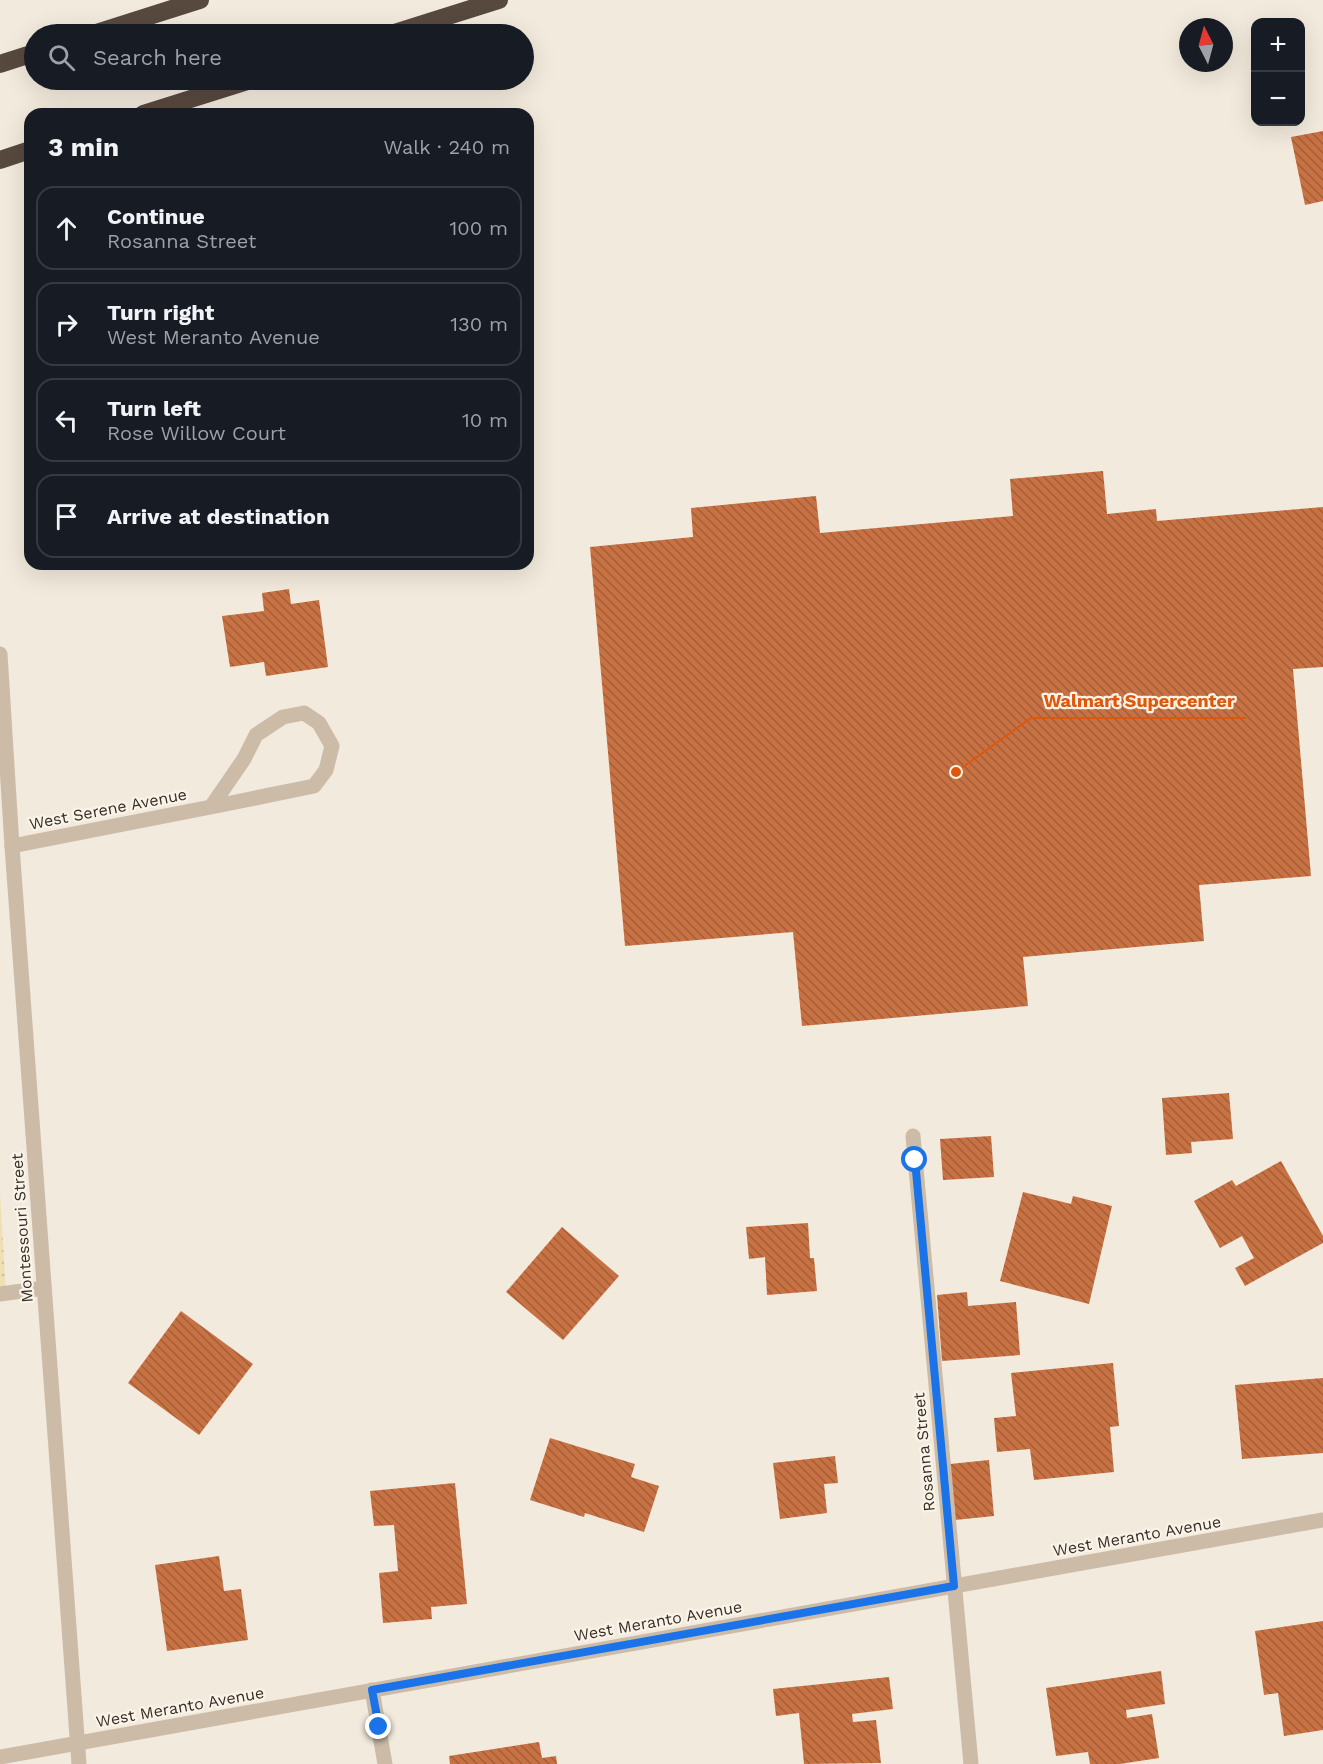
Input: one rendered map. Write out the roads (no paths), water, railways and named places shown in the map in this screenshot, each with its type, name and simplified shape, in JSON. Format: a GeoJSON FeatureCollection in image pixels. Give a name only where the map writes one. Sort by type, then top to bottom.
{"type":"FeatureCollection","features":[{"type":"Feature","properties":{"kind":"highway"},"geometry":{"type":"LineString","coordinates":[[124,24],[200,0]]}},
{"type":"Feature","properties":{"kind":"highway"},"geometry":{"type":"LineString","coordinates":[[423,24],[499,0]]}},
{"type":"Feature","properties":{"kind":"highway"},"geometry":{"type":"LineString","coordinates":[[0,64],[24,56]]}},
{"type":"Feature","properties":{"kind":"highway"},"geometry":{"type":"LineString","coordinates":[[162,108],[219,90]]}},
{"type":"Feature","properties":{"kind":"highway"},"geometry":{"type":"LineString","coordinates":[[0,160],[24,152]]}},
{"type":"Feature","properties":{"kind":"street","name":"Montessouri Street"},"geometry":{"type":"LineString","coordinates":[[0,654],[79,1764]]}},
{"type":"Feature","properties":{"kind":"street","name":"West Serene Avenue"},"geometry":{"type":"LineString","coordinates":[[12,846],[211,807],[314,786],[326,770],[332,746],[319,723],[304,713],[282,717],[256,735],[244,759],[211,807]]}},
{"type":"Feature","properties":{"kind":"street","name":"Rosanna Street"},"geometry":{"type":"LineString","coordinates":[[913,1136],[971,1764]]}},
{"type":"Feature","properties":{"kind":"street"},"geometry":{"type":"LineString","coordinates":[[0,1294],[44,1288]]}},
{"type":"Feature","properties":{"kind":"street","name":"West Meranto Avenue"},"geometry":{"type":"LineString","coordinates":[[0,1757],[1323,1520]]}},
{"type":"Feature","properties":{"kind":"street"},"geometry":{"type":"LineString","coordinates":[[372,1690],[385,1764]]}},
{"type":"Feature","properties":{"kind":"place","name":"Walmart Supercenter"},"geometry":{"type":"Point","coordinates":[956,772]}}]}
